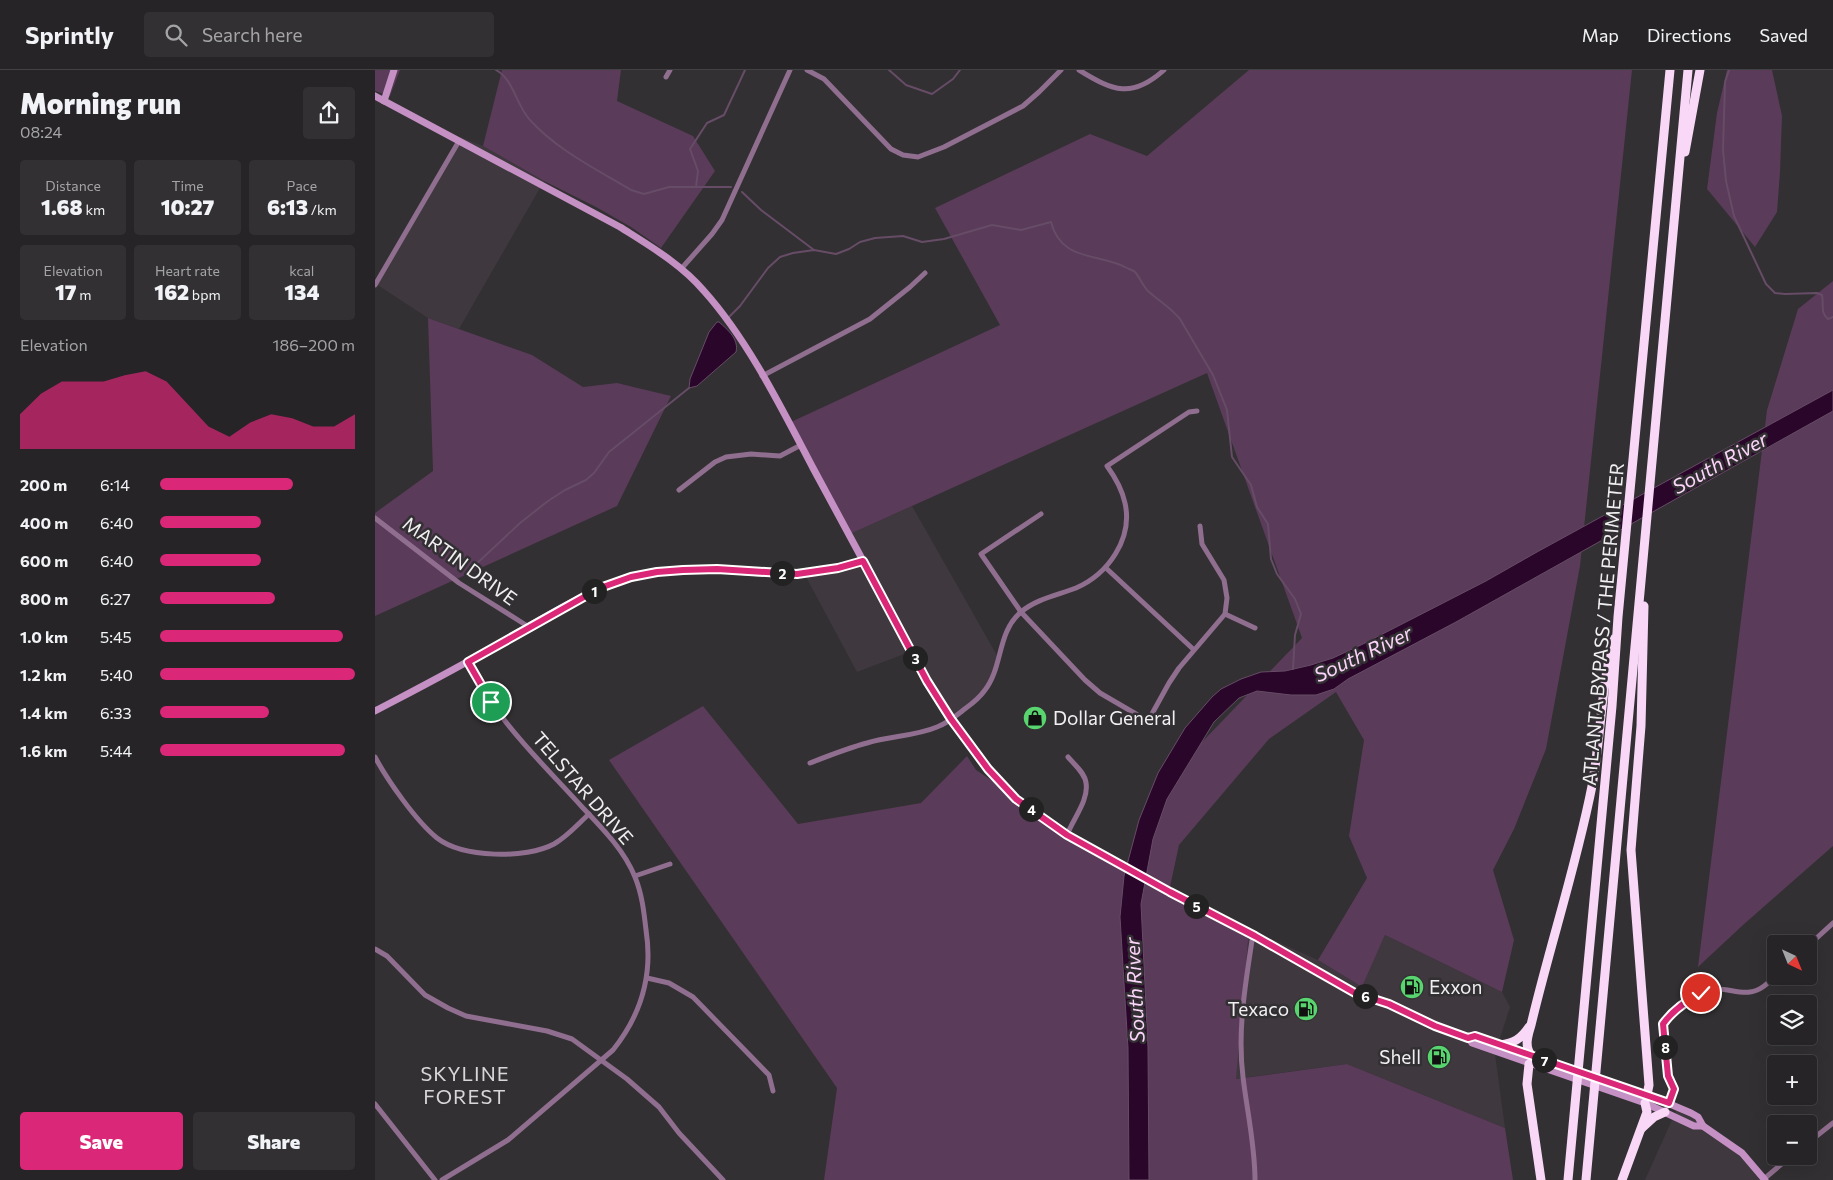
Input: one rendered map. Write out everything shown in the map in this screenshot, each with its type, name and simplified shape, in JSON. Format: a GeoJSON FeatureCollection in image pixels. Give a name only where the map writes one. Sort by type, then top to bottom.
{"type":"FeatureCollection","features":[{"type":"Feature","properties":{"kind":"highway","name":"ATLANTA BYPASS / THE PERIMETER"},"geometry":{"type":"LineString","coordinates":[[1568,1180],[1669,70]]}},
{"type":"Feature","properties":{"kind":"highway","name":"ATLANTA BYPASS / THE PERIMETER"},"geometry":{"type":"LineString","coordinates":[[1586,1180],[1688,70]]}},
{"type":"Feature","properties":{"kind":"highway"},"geometry":{"type":"LineString","coordinates":[[1676,204],[1700,70]]}},
{"type":"Feature","properties":{"kind":"highway"},"geometry":{"type":"LineString","coordinates":[[1622,1180],[1647,1112],[1646,1099],[1649,1077],[1631,850],[1641,726],[1647,528]]}},
{"type":"Feature","properties":{"kind":"highway"},"geometry":{"type":"LineString","coordinates":[[1541,1180],[1527,1084],[1530,1059],[1526,1044],[1582,834],[1596,761],[1607,662],[1618,617]]}},
{"type":"Feature","properties":{"kind":"highway"},"geometry":{"type":"LineString","coordinates":[[1500,1045],[1512,1044],[1531,1025]]}},
{"type":"Feature","properties":{"kind":"highway"},"geometry":{"type":"LineString","coordinates":[[1642,1128],[1667,1108]]}},
{"type":"Feature","properties":{"kind":"street"},"geometry":{"type":"LineString","coordinates":[[384,101],[394,70]]}},
{"type":"Feature","properties":{"kind":"street"},"geometry":{"type":"LineString","coordinates":[[666,77],[670,70]]}},
{"type":"Feature","properties":{"kind":"street"},"geometry":{"type":"LineString","coordinates":[[681,269],[712,234],[721,220],[790,70]]}},
{"type":"Feature","properties":{"kind":"street"},"geometry":{"type":"LineString","coordinates":[[807,70],[824,80],[891,149],[903,155],[918,157],[944,147],[1023,106],[1061,70]]}},
{"type":"Feature","properties":{"kind":"street"},"geometry":{"type":"LineString","coordinates":[[1079,70],[1116,88],[1137,88],[1156,78],[1164,70]]}},
{"type":"Feature","properties":{"kind":"street"},"geometry":{"type":"LineString","coordinates":[[375,96],[620,227],[651,246],[704,290],[730,324],[762,376],[927,681],[951,719],[988,769],[1016,799],[1067,835],[1170,892],[1253,934],[1355,993],[1389,1004],[1435,1026],[1468,1038],[1472,1043],[1530,1059],[1547,1061],[1628,1089],[1667,1108],[1694,1126],[1703,1126],[1742,1153],[1765,1179],[1781,1165]]}},
{"type":"Feature","properties":{"kind":"street"},"geometry":{"type":"LineString","coordinates":[[375,285],[459,141]]}},
{"type":"Feature","properties":{"kind":"street"},"geometry":{"type":"LineString","coordinates":[[762,376],[870,318],[925,273]]}},
{"type":"Feature","properties":{"kind":"street"},"geometry":{"type":"LineString","coordinates":[[810,763],[867,743],[937,727],[951,719],[980,696],[987,688],[995,671],[1003,639],[1011,622],[1033,603],[1077,587],[1096,577],[1106,568],[1120,546],[1126,519],[1126,504],[1122,492],[1107,466],[1189,412],[1197,411]]}},
{"type":"Feature","properties":{"kind":"street"},"geometry":{"type":"LineString","coordinates":[[679,490],[715,462],[726,457],[751,454],[780,456],[801,445]]}},
{"type":"Feature","properties":{"kind":"street"},"geometry":{"type":"LineString","coordinates":[[1041,514],[981,554],[1021,612],[1085,680],[1100,692],[1148,721],[1169,683],[1193,649],[1225,614],[1227,598],[1224,580],[1202,544],[1200,526]]}},
{"type":"Feature","properties":{"kind":"street","name":"MARTIN DRIVE"},"geometry":{"type":"LineString","coordinates":[[375,518],[459,583],[529,627]]}},
{"type":"Feature","properties":{"kind":"street"},"geometry":{"type":"LineString","coordinates":[[375,711],[468,662],[600,588],[631,577],[657,572],[717,569],[797,574],[838,568],[863,561]]}},
{"type":"Feature","properties":{"kind":"street"},"geometry":{"type":"LineString","coordinates":[[1106,568],[1193,649]]}},
{"type":"Feature","properties":{"kind":"street"},"geometry":{"type":"LineString","coordinates":[[1225,614],[1255,628]]}},
{"type":"Feature","properties":{"kind":"street","name":"TELSTAR DRIVE"},"geometry":{"type":"LineString","coordinates":[[442,1180],[508,1140],[613,1050],[625,1035],[643,997],[647,978],[649,946],[641,892],[623,854],[606,832],[501,717],[468,662]]}},
{"type":"Feature","properties":{"kind":"street"},"geometry":{"type":"LineString","coordinates":[[375,757],[423,824],[438,839],[451,847],[465,851],[515,853],[538,850],[554,844],[589,814]]}},
{"type":"Feature","properties":{"kind":"street"},"geometry":{"type":"LineString","coordinates":[[1067,835],[1085,797],[1087,782],[1080,770],[1068,757]]}},
{"type":"Feature","properties":{"kind":"street"},"geometry":{"type":"LineString","coordinates":[[635,876],[670,864]]}},
{"type":"Feature","properties":{"kind":"street"},"geometry":{"type":"LineString","coordinates":[[1817,938],[1833,923]]}},
{"type":"Feature","properties":{"kind":"street"},"geometry":{"type":"LineString","coordinates":[[1253,934],[1242,1005],[1241,1050],[1243,1076],[1253,1136],[1255,1180]]}},
{"type":"Feature","properties":{"kind":"street"},"geometry":{"type":"LineString","coordinates":[[375,949],[387,956],[425,995],[448,1008],[466,1016],[547,1031],[572,1039],[627,1079],[659,1107],[679,1133],[723,1180]]}},
{"type":"Feature","properties":{"kind":"street"},"geometry":{"type":"LineString","coordinates":[[647,978],[669,984],[693,997],[769,1075],[773,1091]]}},
{"type":"Feature","properties":{"kind":"street"},"geometry":{"type":"LineString","coordinates":[[1667,1108],[1674,1089],[1668,1076],[1663,1031],[1663,1024],[1668,1017],[1687,1000],[1701,993],[1715,989],[1749,992],[1759,990],[1767,983]]}},
{"type":"Feature","properties":{"kind":"street"},"geometry":{"type":"LineString","coordinates":[[1468,1038],[1475,1036],[1500,1045],[1530,1059],[1544,1069],[1627,1098],[1646,1099]]}},
{"type":"Feature","properties":{"kind":"street"},"geometry":{"type":"LineString","coordinates":[[375,1104],[435,1180]]}},
{"type":"Feature","properties":{"kind":"street"},"geometry":{"type":"LineString","coordinates":[[1817,1136],[1833,1123]]}},
{"type":"Feature","properties":{"kind":"shaded area"},"geometry":{"type":"Polygon","coordinates":[[[375,70],[400,70],[390,96],[375,91],[375,70]]]}},
{"type":"Feature","properties":{"kind":"shaded area"},"geometry":{"type":"Polygon","coordinates":[[[502,70],[621,70],[617,101],[693,136],[715,171],[661,248],[631,227],[483,146],[502,70]]]}},
{"type":"Feature","properties":{"kind":"shaded area"},"geometry":{"type":"Polygon","coordinates":[[[1249,70],[1632,70],[1580,566],[1546,749],[1514,829],[1493,870],[1514,940],[1502,992],[1385,935],[1362,987],[1318,960],[1367,878],[1349,836],[1364,740],[1336,692],[1269,739],[1179,845],[1170,887],[1249,929],[1236,1079],[1347,1064],[1505,1128],[1513,1180],[824,1180],[837,1088],[609,760],[703,706],[798,824],[921,803],[967,756],[976,770],[1126,870],[1155,791],[1302,638],[1207,373],[850,534],[791,422],[1000,325],[935,208],[1090,134],[1147,156],[1249,70]]]}},
{"type":"Feature","properties":{"kind":"shaded area"},"geometry":{"type":"Polygon","coordinates":[[[1727,70],[1772,70],[1782,116],[1777,212],[1755,247],[1707,189],[1717,113],[1727,70]]]}},
{"type":"Feature","properties":{"kind":"shaded area"},"geometry":{"type":"Polygon","coordinates":[[[460,137],[483,146],[544,181],[459,329],[428,318],[376,284],[460,137]]]}},
{"type":"Feature","properties":{"kind":"shaded area"},"geometry":{"type":"Polygon","coordinates":[[[1833,281],[1833,846],[1698,967],[1767,410],[1798,309],[1833,281]]]}},
{"type":"Feature","properties":{"kind":"shaded area"},"geometry":{"type":"Polygon","coordinates":[[[428,318],[532,355],[583,387],[617,383],[671,396],[617,506],[375,616],[375,513],[433,471],[428,318]]]}},
{"type":"Feature","properties":{"kind":"shaded area"},"geometry":{"type":"Polygon","coordinates":[[[912,506],[999,659],[987,690],[953,719],[912,651],[857,672],[805,575],[863,559],[850,534],[912,506]]]}},
{"type":"Feature","properties":{"kind":"shaded area"},"geometry":{"type":"Polygon","coordinates":[[[1249,929],[1318,960],[1362,987],[1385,935],[1502,992],[1510,1007],[1495,1054],[1505,1128],[1347,1064],[1235,1079],[1249,929]]]}},
{"type":"Feature","properties":{"kind":"shaded area"},"geometry":{"type":"Polygon","coordinates":[[[1676,1111],[1691,1111],[1765,1180],[1645,1180],[1676,1111]]]}},
{"type":"Feature","properties":{"kind":"water"},"geometry":{"type":"Polygon","coordinates":[[[717,322],[732,335],[737,347],[736,352],[697,386],[689,388],[690,379],[709,332],[717,322]]]}},
{"type":"Feature","properties":{"kind":"water","name":"South River"},"geometry":{"type":"Polygon","coordinates":[[[1833,390],[1833,411],[1456,622],[1348,679],[1334,689],[1316,695],[1291,695],[1257,691],[1239,698],[1214,722],[1167,799],[1153,839],[1141,904],[1148,1047],[1149,1180],[1129,1180],[1128,1048],[1120,917],[1124,876],[1139,820],[1158,773],[1185,728],[1212,697],[1221,689],[1241,679],[1261,672],[1285,671],[1311,665],[1333,658],[1363,644],[1486,581],[1833,390]]]}},
{"type":"Feature","properties":{"kind":"waterway"},"geometry":{"type":"LineString","coordinates":[[496,70],[502,74],[511,86],[525,114],[552,141],[631,190],[644,194],[669,187],[731,187]]}},
{"type":"Feature","properties":{"kind":"waterway"},"geometry":{"type":"LineString","coordinates":[[696,187],[698,171],[690,149],[707,123],[724,115],[745,70]]}},
{"type":"Feature","properties":{"kind":"waterway"},"geometry":{"type":"LineString","coordinates":[[889,70],[906,85],[932,94],[953,79],[960,70]]}},
{"type":"Feature","properties":{"kind":"waterway"},"geometry":{"type":"LineString","coordinates":[[1729,70],[1725,82],[1723,150],[1726,181],[1734,216],[1766,284],[1775,293],[1817,293],[1822,295],[1824,314],[1828,319],[1833,317]]}},
{"type":"Feature","properties":{"kind":"waterway"},"geometry":{"type":"LineString","coordinates":[[742,192],[761,210],[814,250]]}},
{"type":"Feature","properties":{"kind":"waterway"},"geometry":{"type":"LineString","coordinates":[[729,317],[740,306],[768,268],[780,257],[814,250],[836,254],[860,242],[875,238],[903,236],[922,242],[944,239],[992,225],[1021,230],[1051,222],[1056,235],[1071,250],[1134,271],[1148,291],[1180,319],[1213,375],[1227,410],[1232,457],[1251,485],[1257,507],[1268,524],[1271,559],[1277,574],[1295,599],[1301,614],[1295,635],[1293,669]]}},
{"type":"Feature","properties":{"kind":"waterway"},"geometry":{"type":"LineString","coordinates":[[472,568],[520,523],[548,501],[586,480],[594,473],[609,452],[689,388]]}},
{"type":"Feature","properties":{"kind":"place","name":"Dollar General"},"geometry":{"type":"Point","coordinates":[1035,718]}},
{"type":"Feature","properties":{"kind":"place","name":"Exxon"},"geometry":{"type":"Point","coordinates":[1412,987]}},
{"type":"Feature","properties":{"kind":"place","name":"Texaco"},"geometry":{"type":"Point","coordinates":[1306,1009]}},
{"type":"Feature","properties":{"kind":"place","name":"Shell"},"geometry":{"type":"Point","coordinates":[1439,1057]}},
{"type":"Feature","properties":{"kind":"district","name":"SKYLINE FOREST"},"geometry":{"type":"Point","coordinates":[465,1086]}},
{"type":"Feature","properties":{"kind":"route"},"geometry":{"type":"LineString","coordinates":[[491,702],[468,662],[600,588],[631,577],[657,572],[717,569],[797,574],[838,568],[863,561],[927,681],[951,719],[988,769],[1016,799],[1067,835],[1329,976],[1355,993],[1389,1004],[1435,1026],[1468,1038],[1475,1036],[1669,1103],[1674,1089],[1668,1076],[1663,1024],[1687,1000],[1701,993]]}}]}
